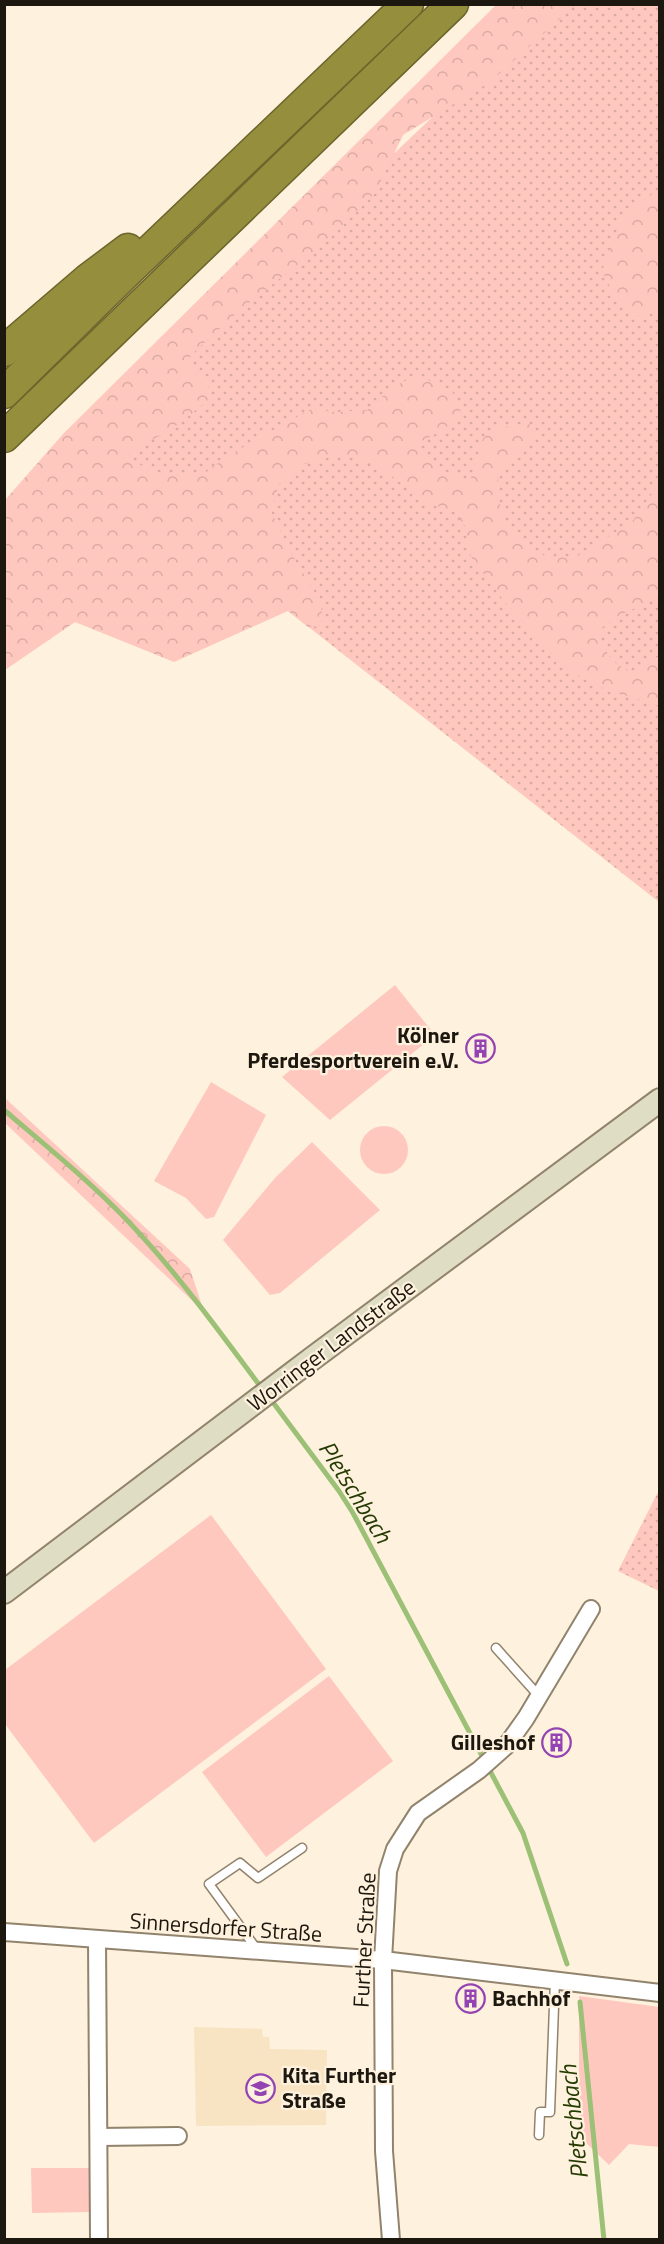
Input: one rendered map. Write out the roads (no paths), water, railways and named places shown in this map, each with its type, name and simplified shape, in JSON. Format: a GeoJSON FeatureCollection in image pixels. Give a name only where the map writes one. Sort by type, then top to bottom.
{"type":"FeatureCollection","features":[{"type":"Feature","properties":{"kind":"highway"},"geometry":{"type":"LineString","coordinates":[[4,393],[189,212],[408,4]]}},
{"type":"Feature","properties":{"kind":"highway"},"geometry":{"type":"LineString","coordinates":[[4,437],[453,4]]}},
{"type":"Feature","properties":{"kind":"highway"},"geometry":{"type":"LineString","coordinates":[[4,351],[88,279],[128,249],[189,212]]}},
{"type":"Feature","properties":{"kind":"highway"},"geometry":{"type":"LineString","coordinates":[[4,459],[51,390]]}},
{"type":"Feature","properties":{"kind":"main road","name":"Worringer Landstraße"},"geometry":{"type":"LineString","coordinates":[[4,1593],[251,1405],[660,1100]]}},
{"type":"Feature","properties":{"kind":"street","name":"Further Straße"},"geometry":{"type":"LineString","coordinates":[[391,2240],[384,2151],[382,1960],[388,1871],[394,1849],[418,1814],[496,1756],[526,1718],[591,1609]]}},
{"type":"Feature","properties":{"kind":"street","name":"Sinnersdorfer Straße"},"geometry":{"type":"LineString","coordinates":[[4,1932],[382,1960],[660,1993]]}},
{"type":"Feature","properties":{"kind":"street"},"geometry":{"type":"LineString","coordinates":[[97,1940],[99,2240]]}},
{"type":"Feature","properties":{"kind":"street"},"geometry":{"type":"LineString","coordinates":[[99,2137],[178,2136]]}},
{"type":"Feature","properties":{"kind":"lane"},"geometry":{"type":"LineString","coordinates":[[496,1648],[539,1696]]}},
{"type":"Feature","properties":{"kind":"lane"},"geometry":{"type":"LineString","coordinates":[[259,1952],[209,1884],[240,1863],[258,1878],[302,1848]]}},
{"type":"Feature","properties":{"kind":"lane"},"geometry":{"type":"LineString","coordinates":[[539,2135],[540,2112],[550,2112],[555,1979]]}},
{"type":"Feature","properties":{"kind":"waterway","name":"Pletschbach"},"geometry":{"type":"LineString","coordinates":[[4,1110],[66,1162],[144,1238],[197,1302],[263,1390]]}},
{"type":"Feature","properties":{"kind":"waterway","name":"Pletschbach"},"geometry":{"type":"LineString","coordinates":[[269,1397],[353,1513],[523,1833],[567,1964]]}},
{"type":"Feature","properties":{"kind":"waterway","name":"Pletschbach"},"geometry":{"type":"LineString","coordinates":[[580,2002],[604,2240]]}},
{"type":"Feature","properties":{"kind":"place","name":"Kölner Pferdesportverein e.V."},"geometry":{"type":"Point","coordinates":[480,1048]}},
{"type":"Feature","properties":{"kind":"place","name":"Gilleshof"},"geometry":{"type":"Point","coordinates":[556,1742]}},
{"type":"Feature","properties":{"kind":"place","name":"Bachhof"},"geometry":{"type":"Point","coordinates":[471,1998]}},
{"type":"Feature","properties":{"kind":"place","name":"Kita Further Straße"},"geometry":{"type":"Point","coordinates":[261,2088]}}]}
